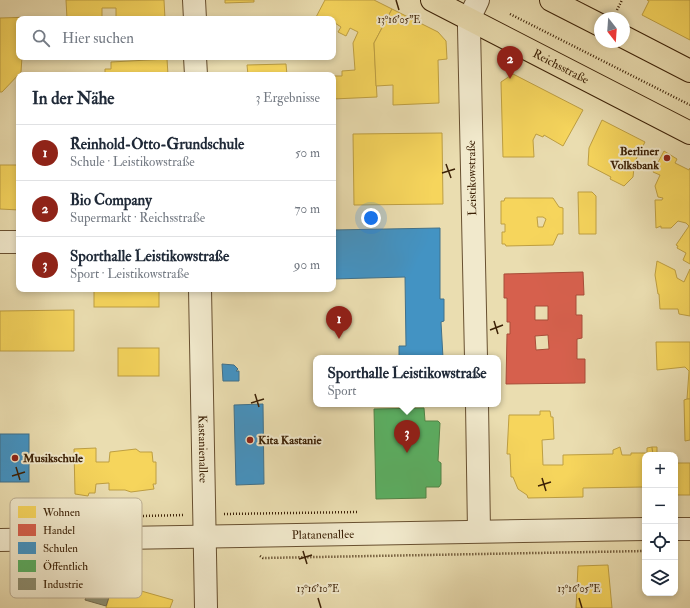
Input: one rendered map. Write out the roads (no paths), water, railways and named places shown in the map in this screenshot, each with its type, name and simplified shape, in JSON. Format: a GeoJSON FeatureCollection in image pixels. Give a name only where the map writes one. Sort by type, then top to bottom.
{"type":"FeatureCollection","features":[{"type":"Feature","properties":{"kind":"main road","name":"Reichsstraße"},"geometry":{"type":"LineString","coordinates":[[432,0],[474,9],[690,133]]}},
{"type":"Feature","properties":{"kind":"main road"},"geometry":{"type":"LineString","coordinates":[[551,0],[594,22]]}},
{"type":"Feature","properties":{"kind":"main road"},"geometry":{"type":"LineString","coordinates":[[630,40],[690,71]]}},
{"type":"Feature","properties":{"kind":"street"},"geometry":{"type":"LineString","coordinates":[[194,0],[195,16]]}},
{"type":"Feature","properties":{"kind":"street","name":"Leistikowstraße"},"geometry":{"type":"LineString","coordinates":[[474,9],[476,355]]}},
{"type":"Feature","properties":{"kind":"street"},"geometry":{"type":"LineString","coordinates":[[195,60],[196,72]]}},
{"type":"Feature","properties":{"kind":"street"},"geometry":{"type":"LineString","coordinates":[[0,242],[16,242]]}},
{"type":"Feature","properties":{"kind":"street","name":"Kastanienallee"},"geometry":{"type":"LineString","coordinates":[[200,292],[206,535],[206,608]]}},
{"type":"Feature","properties":{"kind":"street"},"geometry":{"type":"LineString","coordinates":[[476,407],[479,531]]}},
{"type":"Feature","properties":{"kind":"street","name":"Platanenallee"},"geometry":{"type":"LineString","coordinates":[[142,537],[642,529]]}},
{"type":"Feature","properties":{"kind":"street"},"geometry":{"type":"LineString","coordinates":[[678,529],[690,529]]}},
{"type":"Feature","properties":{"kind":"street","name":"Platanenallee"},"geometry":{"type":"LineString","coordinates":[[0,540],[10,540]]}},
{"type":"Feature","properties":{"kind":"place","name":"Bio Company"},"geometry":{"type":"Point","coordinates":[510,79]}},
{"type":"Feature","properties":{"kind":"place","name":"Berliner Volksbank"},"geometry":{"type":"Point","coordinates":[667,158]}},
{"type":"Feature","properties":{"kind":"place","name":"Reinhold-Otto-Grundschule"},"geometry":{"type":"Point","coordinates":[339,339]}},
{"type":"Feature","properties":{"kind":"place","name":"Kita Kastanie"},"geometry":{"type":"Point","coordinates":[250,440]}},
{"type":"Feature","properties":{"kind":"place","name":"Sporthalle Leistikowstraße"},"geometry":{"type":"Point","coordinates":[407,453]}},
{"type":"Feature","properties":{"kind":"place","name":"Musikschule"},"geometry":{"type":"Point","coordinates":[15,458]}}]}
